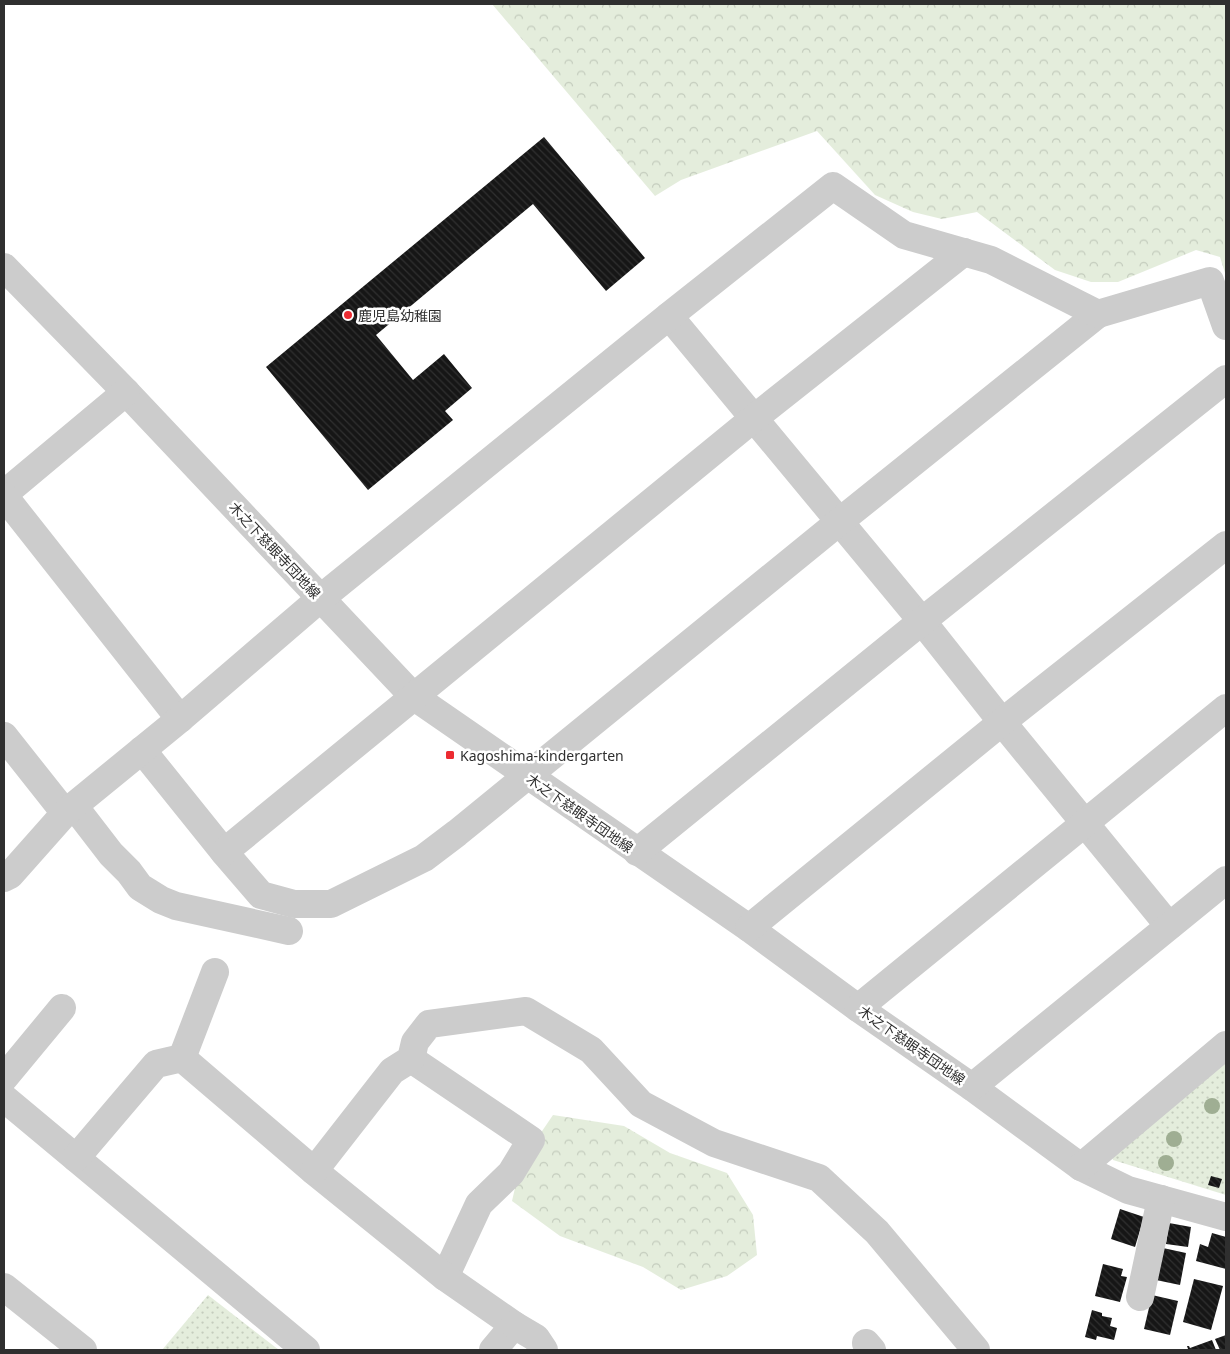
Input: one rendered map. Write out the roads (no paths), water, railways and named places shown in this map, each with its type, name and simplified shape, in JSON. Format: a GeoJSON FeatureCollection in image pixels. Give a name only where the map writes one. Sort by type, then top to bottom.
{"type":"FeatureCollection","features":[{"type":"Feature","properties":{"kind":"street"},"geometry":{"type":"LineString","coordinates":[[6,876],[69,809],[180,719],[321,598],[669,316],[833,186],[904,235],[991,260],[1098,314]]}},
{"type":"Feature","properties":{"kind":"street"},"geometry":{"type":"LineString","coordinates":[[224,852],[753,419],[964,252]]}},
{"type":"Feature","properties":{"kind":"street","name":"木之下慈眼寺団地線"},"geometry":{"type":"LineString","coordinates":[[4,267],[126,392],[413,696],[749,928],[1081,1167],[1128,1190],[1226,1217]]}},
{"type":"Feature","properties":{"kind":"street"},"geometry":{"type":"LineString","coordinates":[[142,750],[261,895],[294,904],[331,904],[424,858],[528,777],[839,522],[1098,314],[1210,281],[1226,326]]}},
{"type":"Feature","properties":{"kind":"street"},"geometry":{"type":"LineString","coordinates":[[669,316],[922,621],[1169,926]]}},
{"type":"Feature","properties":{"kind":"street"},"geometry":{"type":"LineString","coordinates":[[637,852],[922,621],[1226,380]]}},
{"type":"Feature","properties":{"kind":"street"},"geometry":{"type":"LineString","coordinates":[[126,392],[4,495],[180,719]]}},
{"type":"Feature","properties":{"kind":"street"},"geometry":{"type":"LineString","coordinates":[[749,928],[1002,722],[1226,545]]}},
{"type":"Feature","properties":{"kind":"street"},"geometry":{"type":"LineString","coordinates":[[858,1008],[1226,708]]}},
{"type":"Feature","properties":{"kind":"street"},"geometry":{"type":"LineString","coordinates":[[4,736],[110,854],[129,872],[140,887],[161,900],[176,906],[289,931]]}},
{"type":"Feature","properties":{"kind":"street"},"geometry":{"type":"LineString","coordinates":[[972,1087],[1226,880]]}},
{"type":"Feature","properties":{"kind":"street"},"geometry":{"type":"LineString","coordinates":[[182,1058],[215,972]]}},
{"type":"Feature","properties":{"kind":"street"},"geometry":{"type":"LineString","coordinates":[[4,1078],[62,1008]]}},
{"type":"Feature","properties":{"kind":"street"},"geometry":{"type":"LineString","coordinates":[[314,1170],[392,1071],[411,1059],[415,1042],[429,1024],[526,1011],[591,1050],[641,1104],[714,1143],[819,1178],[877,1232],[976,1350]]}},
{"type":"Feature","properties":{"kind":"street"},"geometry":{"type":"LineString","coordinates":[[1081,1167],[1226,1045]]}},
{"type":"Feature","properties":{"kind":"street"},"geometry":{"type":"LineString","coordinates":[[76,1158],[156,1064],[182,1058]]}},
{"type":"Feature","properties":{"kind":"street"},"geometry":{"type":"LineString","coordinates":[[182,1058],[314,1170],[445,1277],[536,1338],[544,1350]]}},
{"type":"Feature","properties":{"kind":"street"},"geometry":{"type":"LineString","coordinates":[[411,1059],[531,1140],[511,1172],[479,1204],[445,1277]]}},
{"type":"Feature","properties":{"kind":"street"},"geometry":{"type":"LineString","coordinates":[[4,1098],[306,1350]]}},
{"type":"Feature","properties":{"kind":"street"},"geometry":{"type":"LineString","coordinates":[[1140,1297],[1161,1199]]}},
{"type":"Feature","properties":{"kind":"street"},"geometry":{"type":"LineString","coordinates":[[8,1299],[83,1350]]}},
{"type":"Feature","properties":{"kind":"street"},"geometry":{"type":"LineString","coordinates":[[493,1350],[514,1324]]}},
{"type":"Feature","properties":{"kind":"place","name":"鹿児島幼稚園"},"geometry":{"type":"Point","coordinates":[348,315]}},
{"type":"Feature","properties":{"kind":"place","name":"Kagoshima-kindergarten"},"geometry":{"type":"Point","coordinates":[450,755]}}]}
